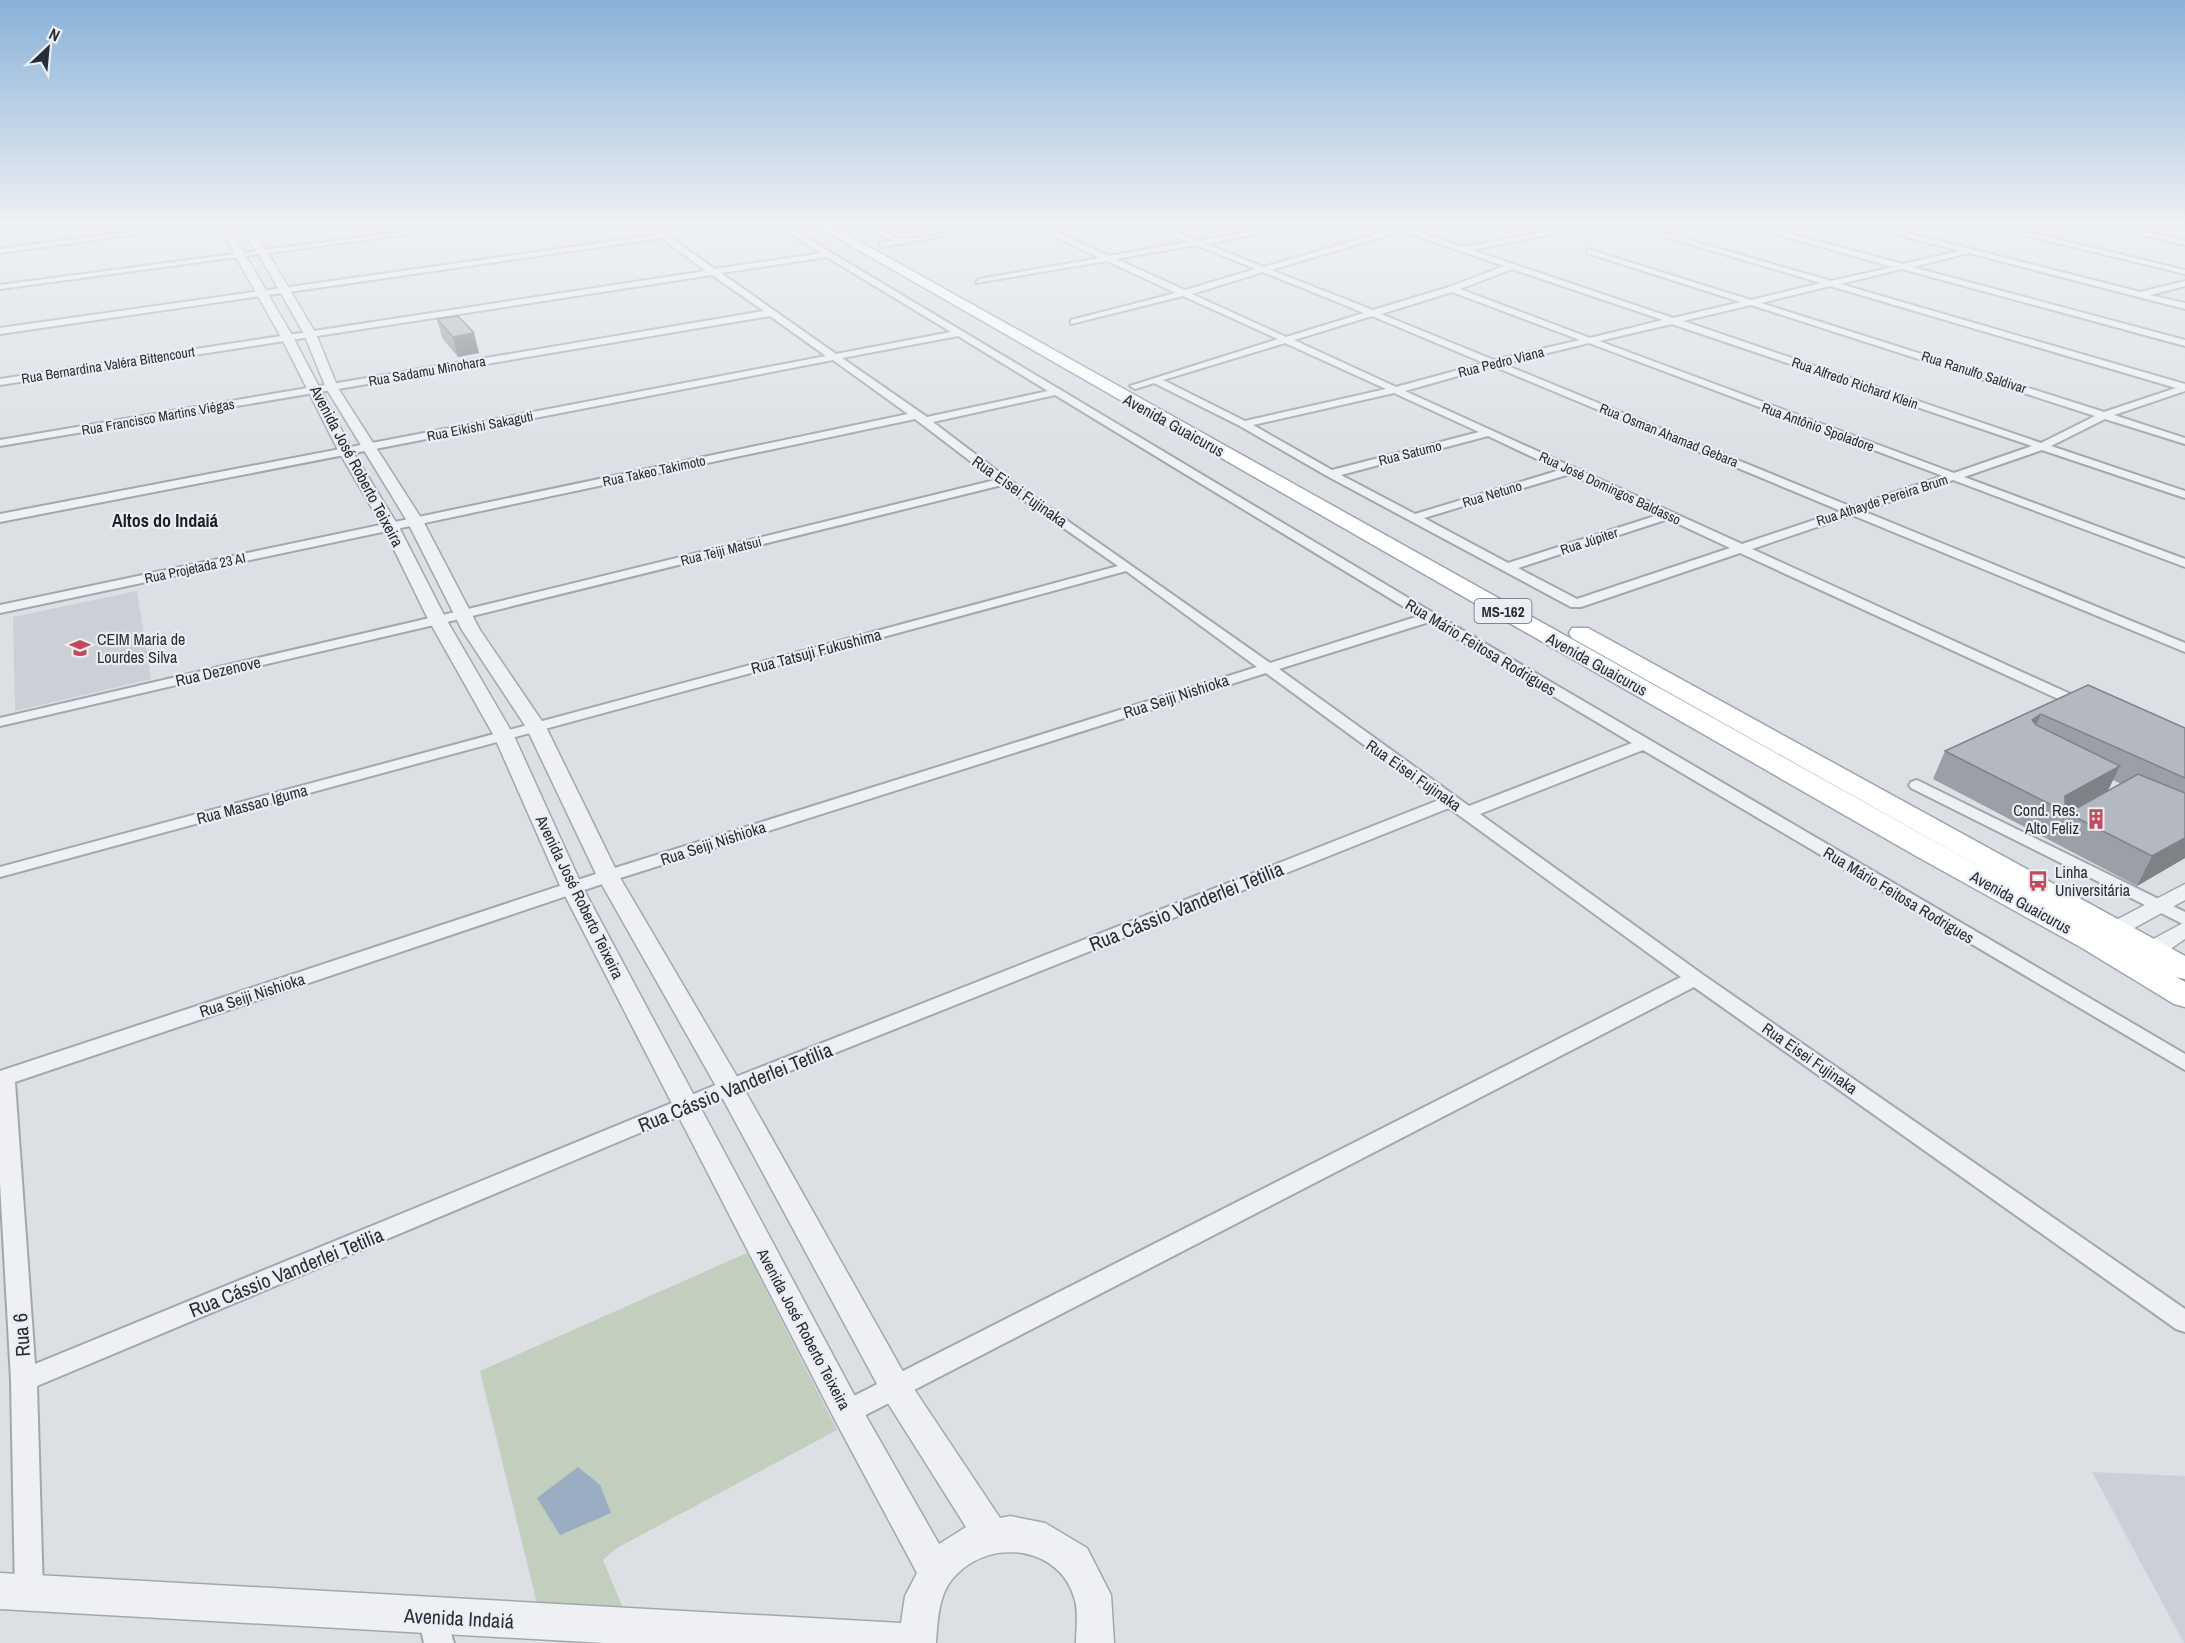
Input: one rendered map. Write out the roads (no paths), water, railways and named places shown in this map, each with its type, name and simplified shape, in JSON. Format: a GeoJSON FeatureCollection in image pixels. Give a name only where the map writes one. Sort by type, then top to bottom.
{"type":"FeatureCollection","features":[{"type":"Feature","properties":{"kind":"main road","name":"Avenida Guaicurus"},"geometry":{"type":"LineString","coordinates":[[957,302],[1926,850],[2093,941],[2185,996]]}},
{"type":"Feature","properties":{"kind":"main road","name":"Avenida Guaicurus"},"geometry":{"type":"LineString","coordinates":[[990,302],[1135,386],[2185,969]]}},
{"type":"Feature","properties":{"kind":"street"},"geometry":{"type":"LineString","coordinates":[[0,331],[205,302]]}},
{"type":"Feature","properties":{"kind":"street","name":"Avenida José Roberto Teixeira"},"geometry":{"type":"LineString","coordinates":[[276,302],[287,337],[370,447],[415,521],[471,630],[536,727],[608,876],[730,1087],[895,1387],[990,1534]]}},
{"type":"Feature","properties":{"kind":"street","name":"Avenida José Roberto Teixeira"},"geometry":{"type":"LineString","coordinates":[[282,302],[310,334],[324,389],[346,452],[391,527],[437,619],[504,736],[572,888],[847,1412],[935,1571]]}},
{"type":"Feature","properties":{"kind":"street","name":"Rua Bernardina Valéra Bittencourt"},"geometry":{"type":"LineString","coordinates":[[0,382],[523,302]]}},
{"type":"Feature","properties":{"kind":"street","name":"Rua Eisei Fujinaka"},"geometry":{"type":"LineString","coordinates":[[753,302],[921,418],[1004,482],[1127,567],[1695,978],[2185,1322]]}},
{"type":"Feature","properties":{"kind":"street","name":"Rua Mário Feitosa Rodrigues"},"geometry":{"type":"LineString","coordinates":[[908,302],[1430,617],[2185,1063]]}},
{"type":"Feature","properties":{"kind":"street"},"geometry":{"type":"LineString","coordinates":[[1074,322],[1152,302]]}},
{"type":"Feature","properties":{"kind":"street","name":"Rua José Domingos Baldasso"},"geometry":{"type":"LineString","coordinates":[[1204,302],[2098,712]]}},
{"type":"Feature","properties":{"kind":"street","name":"Rua Osman Ahamad Gebara"},"geometry":{"type":"LineString","coordinates":[[1343,302],[2185,648]]}},
{"type":"Feature","properties":{"kind":"street"},"geometry":{"type":"LineString","coordinates":[[1135,386],[1158,381],[1412,302]]}},
{"type":"Feature","properties":{"kind":"street","name":"Rua Antônio Spoladore"},"geometry":{"type":"LineString","coordinates":[[1485,302],[2185,563]]}},
{"type":"Feature","properties":{"kind":"street","name":"Rua Alfredo Richard Klein"},"geometry":{"type":"LineString","coordinates":[[1616,302],[2185,495]]}},
{"type":"Feature","properties":{"kind":"street","name":"Rua Pedro Viana"},"geometry":{"type":"LineString","coordinates":[[1244,424],[1396,390],[1494,363],[1751,302]]}},
{"type":"Feature","properties":{"kind":"street","name":"Rua Ranulfo Saldivar"},"geometry":{"type":"LineString","coordinates":[[1756,302],[2185,441]]}},
{"type":"Feature","properties":{"kind":"street"},"geometry":{"type":"LineString","coordinates":[[1895,302],[2185,388]]}},
{"type":"Feature","properties":{"kind":"street"},"geometry":{"type":"LineString","coordinates":[[2034,302],[2185,343]]}},
{"type":"Feature","properties":{"kind":"street"},"geometry":{"type":"LineString","coordinates":[[2168,302],[2185,306]]}},
{"type":"Feature","properties":{"kind":"street","name":"Rua Sadamu Minohara"},"geometry":{"type":"LineString","coordinates":[[324,389],[770,313]]}},
{"type":"Feature","properties":{"kind":"street","name":"Rua Eikishi Sakaguti"},"geometry":{"type":"LineString","coordinates":[[0,518],[960,333]]}},
{"type":"Feature","properties":{"kind":"street"},"geometry":{"type":"LineString","coordinates":[[1158,381],[1244,424],[1331,474],[1508,567]]}},
{"type":"Feature","properties":{"kind":"street","name":"Rua Athayde Pereira Brum"},"geometry":{"type":"LineString","coordinates":[[1508,567],[1576,604],[2041,447],[2104,415],[2185,388]]}},
{"type":"Feature","properties":{"kind":"street","name":"Rua Francisco Martins Viégas"},"geometry":{"type":"LineString","coordinates":[[0,443],[324,389]]}},
{"type":"Feature","properties":{"kind":"street","name":"Rua Takeo Takimoto"},"geometry":{"type":"LineString","coordinates":[[391,527],[1059,391]]}},
{"type":"Feature","properties":{"kind":"street","name":"Rua Saturno"},"geometry":{"type":"LineString","coordinates":[[1331,474],[1489,433]]}},
{"type":"Feature","properties":{"kind":"street","name":"Rua Netuno"},"geometry":{"type":"LineString","coordinates":[[1413,518],[1570,470]]}},
{"type":"Feature","properties":{"kind":"street","name":"Rua Teiji Matsui"},"geometry":{"type":"LineString","coordinates":[[437,619],[1004,482]]}},
{"type":"Feature","properties":{"kind":"street","name":"Rua Júpiter"},"geometry":{"type":"LineString","coordinates":[[1508,567],[1670,515]]}},
{"type":"Feature","properties":{"kind":"street","name":"Rua Projetada 23 AI"},"geometry":{"type":"LineString","coordinates":[[0,609],[391,527]]}},
{"type":"Feature","properties":{"kind":"street","name":"Rua Tatsuji Fukushima"},"geometry":{"type":"LineString","coordinates":[[504,736],[1127,567]]}},
{"type":"Feature","properties":{"kind":"street","name":"Rua Seiji Nishioka"},"geometry":{"type":"LineString","coordinates":[[2,1078],[608,876],[1430,617]]}},
{"type":"Feature","properties":{"kind":"street","name":"Rua Dezenove"},"geometry":{"type":"LineString","coordinates":[[0,722],[437,619]]}},
{"type":"Feature","properties":{"kind":"street","name":"Rua Massao Iguma"},"geometry":{"type":"LineString","coordinates":[[0,872],[504,736]]}},
{"type":"Feature","properties":{"kind":"street","name":"Rua Cássio Vanderlei Tetilia"},"geometry":{"type":"LineString","coordinates":[[24,1380],[730,1087],[1458,807],[1644,744]]}},
{"type":"Feature","properties":{"kind":"street"},"geometry":{"type":"LineString","coordinates":[[1917,785],[2185,919]]}},
{"type":"Feature","properties":{"kind":"street"},"geometry":{"type":"LineString","coordinates":[[2093,941],[2161,907],[2185,891]]}},
{"type":"Feature","properties":{"kind":"street"},"geometry":{"type":"LineString","coordinates":[[2129,963],[2185,929]]}},
{"type":"Feature","properties":{"kind":"street"},"geometry":{"type":"LineString","coordinates":[[847,1412],[1695,978]]}},
{"type":"Feature","properties":{"kind":"street","name":"Rua 6"},"geometry":{"type":"LineString","coordinates":[[2,1078],[24,1380],[14,1593]]}},
{"type":"Feature","properties":{"kind":"street"},"geometry":{"type":"LineString","coordinates":[[917,1643],[919,1609],[923,1593],[935,1571],[950,1554],[969,1542],[990,1534],[1016,1532],[1041,1537],[1063,1550],[1075,1562],[1093,1592],[1098,1619],[1095,1643]]}},
{"type":"Feature","properties":{"kind":"street","name":"Avenida Indaiá"},"geometry":{"type":"LineString","coordinates":[[14,1593],[435,1630],[917,1643]]}},
{"type":"Feature","properties":{"kind":"water"},"geometry":{"type":"Polygon","coordinates":[[[578,1467],[600,1485],[611,1513],[560,1535],[537,1498],[578,1467]]]}},
{"type":"Feature","properties":{"kind":"place","name":"CEIM Maria de Lourdes Silva"},"geometry":{"type":"Point","coordinates":[80,648]}},
{"type":"Feature","properties":{"kind":"place","name":"Cond. Res. Alto Feliz"},"geometry":{"type":"Point","coordinates":[2096,819]}},
{"type":"Feature","properties":{"kind":"place","name":"Linha Universitária"},"geometry":{"type":"Point","coordinates":[2038,881]}},
{"type":"Feature","properties":{"kind":"district","name":"Altos do Indaiá"},"geometry":{"type":"Point","coordinates":[165,520]}}]}
